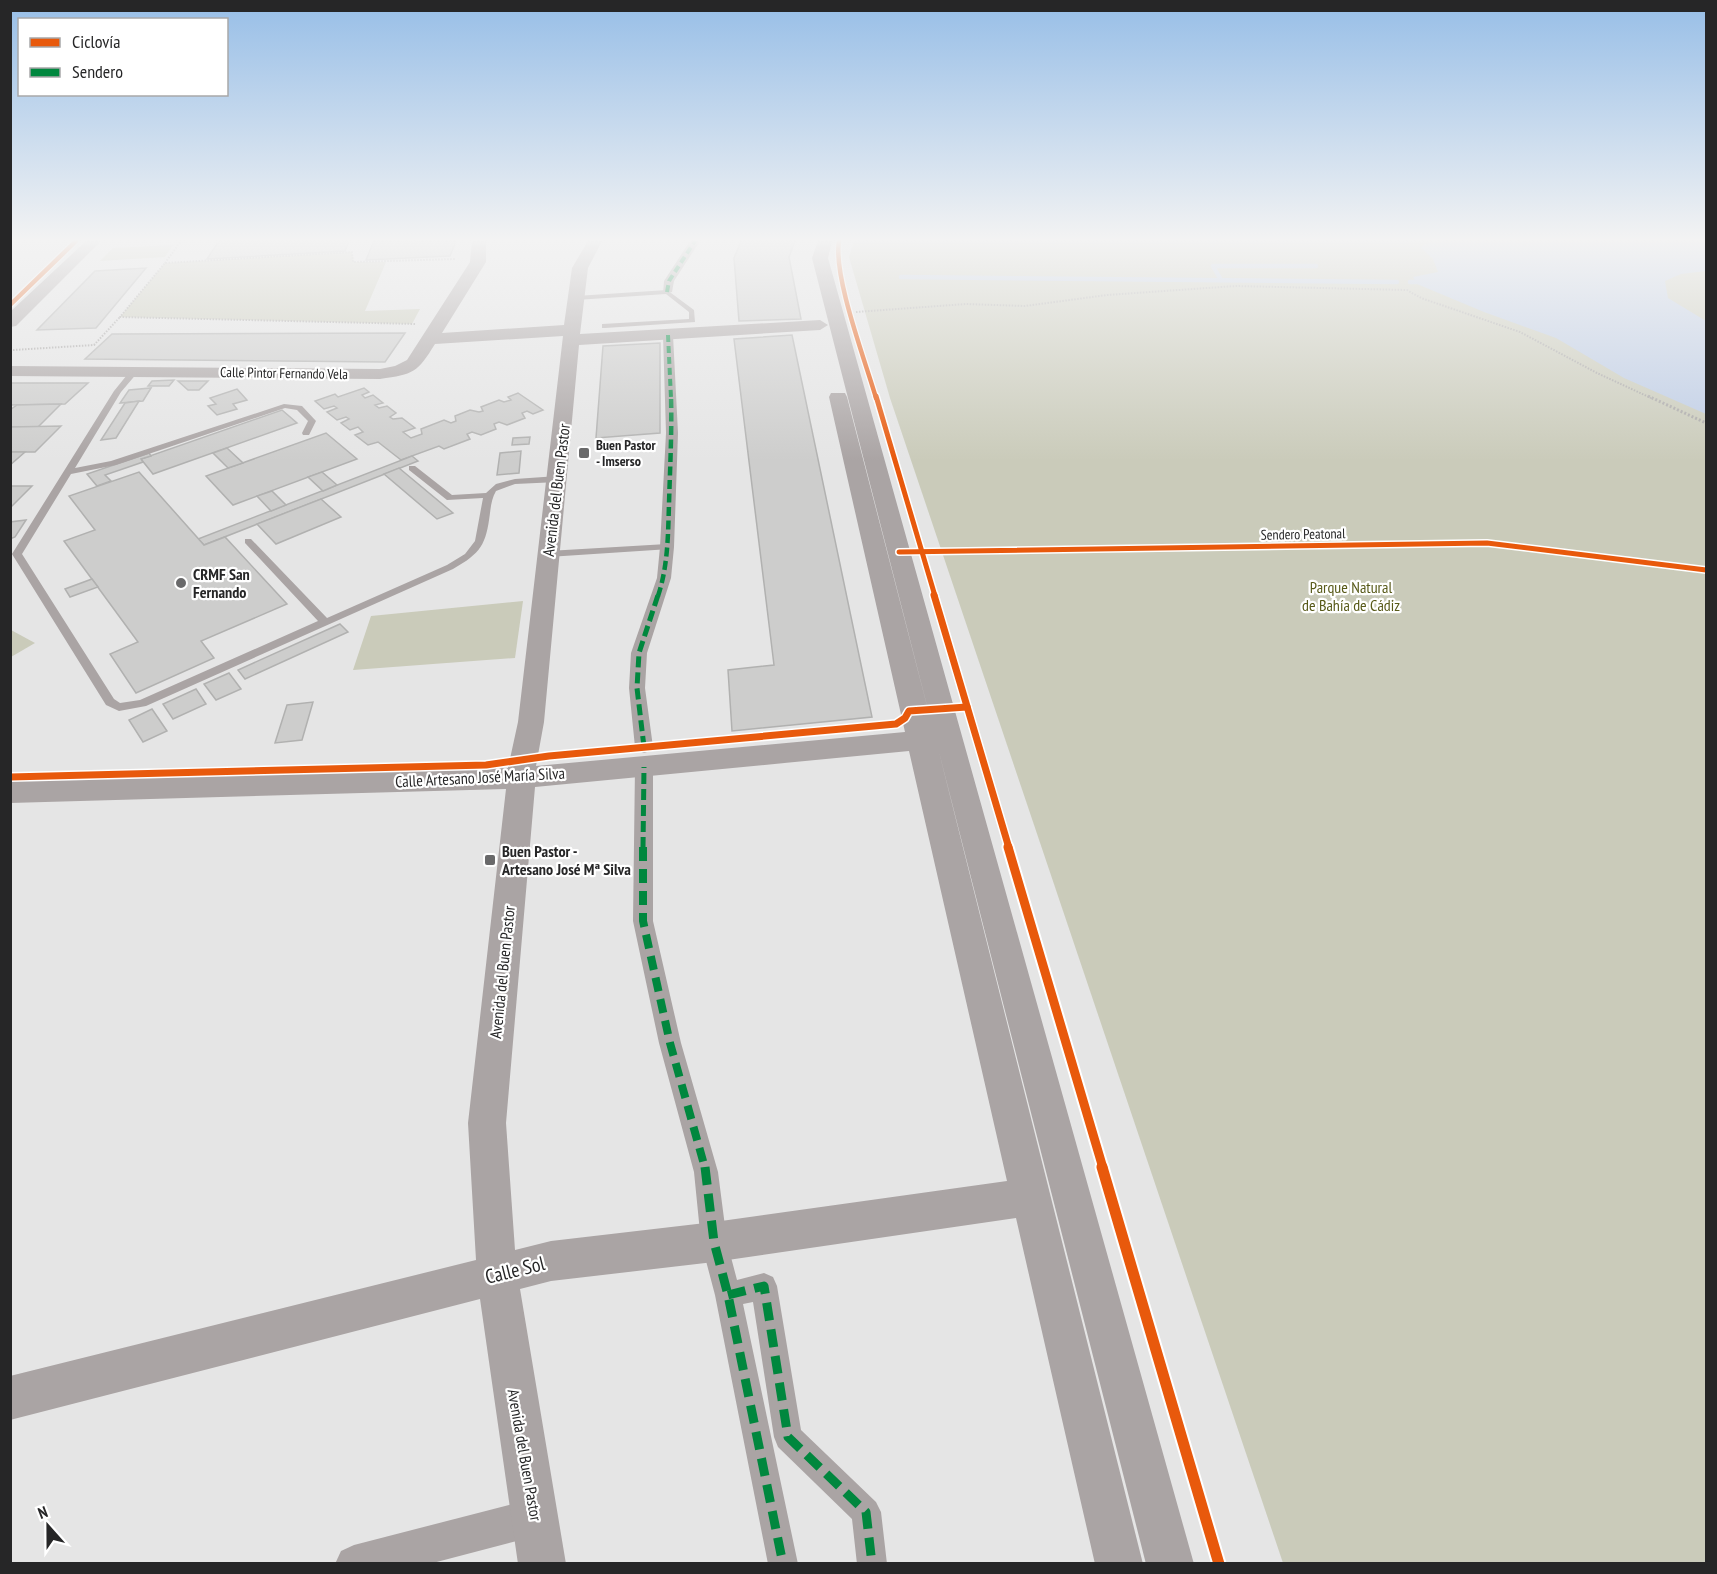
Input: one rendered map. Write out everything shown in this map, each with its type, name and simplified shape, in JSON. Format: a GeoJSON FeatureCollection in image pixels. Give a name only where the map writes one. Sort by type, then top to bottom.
{"type":"FeatureCollection","features":[{"type":"Feature","properties":{"kind":"street","name":"Calle Pintor Fernando Vela"},"geometry":{"type":"LineString","coordinates":[[10,372],[390,373],[414,364],[446,314]]}},
{"type":"Feature","properties":{"kind":"street","name":"Avenida del Buen Pastor"},"geometry":{"type":"LineString","coordinates":[[542,1563],[497,1274],[487,1123],[523,760],[531,722],[574,314]]}},
{"type":"Feature","properties":{"kind":"street"},"geometry":{"type":"LineString","coordinates":[[817,314],[1170,1563]]}},
{"type":"Feature","properties":{"kind":"street"},"geometry":{"type":"LineString","coordinates":[[834,314],[935,738],[1030,1197],[1119,1563]]}},
{"type":"Feature","properties":{"kind":"street"},"geometry":{"type":"LineString","coordinates":[[435,333],[668,335],[820,326]]}},
{"type":"Feature","properties":{"kind":"street"},"geometry":{"type":"LineString","coordinates":[[668,335],[672,434],[667,547],[664,578],[639,653],[638,688],[644,757],[643,921],[670,1043],[706,1172],[714,1242],[728,1294],[783,1563]]}},
{"type":"Feature","properties":{"kind":"street","name":"Calle Artesano José María Silva"},"geometry":{"type":"LineString","coordinates":[[10,792],[522,778],[644,757],[935,738]]}},
{"type":"Feature","properties":{"kind":"street","name":"Calle Sol"},"geometry":{"type":"LineString","coordinates":[[10,1398],[551,1261],[714,1242],[1030,1197]]}},
{"type":"Feature","properties":{"kind":"street"},"geometry":{"type":"LineString","coordinates":[[728,1294],[764,1286],[788,1437],[866,1512],[872,1563]]}},
{"type":"Feature","properties":{"kind":"street"},"geometry":{"type":"LineString","coordinates":[[354,1563],[536,1517]]}},
{"type":"Feature","properties":{"kind":"lane"},"geometry":{"type":"LineString","coordinates":[[605,326],[693,321],[692,314]]}},
{"type":"Feature","properties":{"kind":"lane"},"geometry":{"type":"LineString","coordinates":[[134,372],[118,391],[17,555],[113,705],[126,707],[142,703],[450,567],[467,557],[478,546],[489,495],[493,489],[503,484],[558,478]]}},
{"type":"Feature","properties":{"kind":"lane"},"geometry":{"type":"LineString","coordinates":[[68,472],[113,463],[284,406],[299,408],[312,421],[306,432]]}},
{"type":"Feature","properties":{"kind":"lane"},"geometry":{"type":"LineString","coordinates":[[412,468],[450,498],[489,495]]}},
{"type":"Feature","properties":{"kind":"lane"},"geometry":{"type":"LineString","coordinates":[[248,541],[325,622]]}},
{"type":"Feature","properties":{"kind":"lane"},"geometry":{"type":"LineString","coordinates":[[548,554],[667,547]]}},
{"type":"Feature","properties":{"kind":"path"},"geometry":{"type":"LineString","coordinates":[[10,351],[94,345],[122,314]]}},
{"type":"Feature","properties":{"kind":"path"},"geometry":{"type":"LineString","coordinates":[[853,314],[855,323]]}},
{"type":"Feature","properties":{"kind":"path"},"geometry":{"type":"LineString","coordinates":[[1469,314],[1520,332],[1597,373],[1707,423]]}},
{"type":"Feature","properties":{"kind":"path"},"geometry":{"type":"LineString","coordinates":[[120,317],[435,333]]}},
{"type":"Feature","properties":{"kind":"green space"},"geometry":{"type":"Polygon","coordinates":[[[122,314],[417,314],[412,324],[120,317],[122,314]]]}},
{"type":"Feature","properties":{"kind":"green space","name":"Parque Natural de Bahía de Cádiz"},"geometry":{"type":"Polygon","coordinates":[[[866,314],[1706,314],[1706,1563],[1283,1563],[890,398],[866,314]]]}},
{"type":"Feature","properties":{"kind":"green space"},"geometry":{"type":"Polygon","coordinates":[[[523,601],[515,658],[353,670],[371,616],[523,601]]]}},
{"type":"Feature","properties":{"kind":"green space"},"geometry":{"type":"Polygon","coordinates":[[[11,630],[35,643],[11,657],[11,630]]]}},
{"type":"Feature","properties":{"kind":"water"},"geometry":{"type":"Polygon","coordinates":[[[1491,314],[1695,314],[1706,321],[1706,414],[1624,378],[1556,338],[1491,314]]]}},
{"type":"Feature","properties":{"kind":"building"},"geometry":{"type":"Polygon","coordinates":[[[52,314],[107,314],[96,328],[37,330],[52,314]]]}},
{"type":"Feature","properties":{"kind":"building"},"geometry":{"type":"Polygon","coordinates":[[[738,314],[800,314],[801,319],[739,321],[738,314]]]}},
{"type":"Feature","properties":{"kind":"building"},"geometry":{"type":"Polygon","coordinates":[[[405,333],[385,362],[85,359],[112,334],[405,333]]]}},
{"type":"Feature","properties":{"kind":"building"},"geometry":{"type":"Polygon","coordinates":[[[792,335],[872,717],[732,731],[728,670],[774,665],[734,339],[792,335]]]}},
{"type":"Feature","properties":{"kind":"building"},"geometry":{"type":"Polygon","coordinates":[[[660,343],[660,433],[596,438],[603,346],[660,343]]]}},
{"type":"Feature","properties":{"kind":"building"},"geometry":{"type":"Polygon","coordinates":[[[174,380],[169,386],[148,386],[152,381],[174,380]]]}},
{"type":"Feature","properties":{"kind":"building"},"geometry":{"type":"Polygon","coordinates":[[[178,381],[208,381],[199,390],[188,390],[178,381]]]}},
{"type":"Feature","properties":{"kind":"building"},"geometry":{"type":"Polygon","coordinates":[[[10,383],[88,383],[65,404],[10,405],[10,383]]]}},
{"type":"Feature","properties":{"kind":"building"},"geometry":{"type":"Polygon","coordinates":[[[151,388],[143,401],[120,403],[129,390],[151,388]]]}},
{"type":"Feature","properties":{"kind":"building"},"geometry":{"type":"Polygon","coordinates":[[[364,388],[369,392],[362,395],[365,398],[373,395],[383,403],[375,405],[379,408],[387,406],[396,413],[390,417],[402,418],[415,428],[403,432],[411,438],[422,434],[421,429],[444,420],[451,423],[456,421],[455,416],[470,410],[483,411],[481,407],[499,400],[504,402],[511,400],[508,397],[518,393],[543,410],[533,414],[527,411],[522,413],[525,418],[507,425],[499,422],[494,424],[496,429],[481,435],[472,432],[467,434],[470,439],[444,449],[439,446],[401,460],[378,442],[368,445],[355,435],[363,432],[358,427],[350,430],[341,423],[349,419],[346,417],[337,420],[327,412],[337,408],[334,406],[324,409],[315,401],[335,394],[338,397],[364,388]]]}},
{"type":"Feature","properties":{"kind":"building"},"geometry":{"type":"Polygon","coordinates":[[[237,389],[247,400],[233,404],[237,409],[217,415],[208,406],[216,404],[210,398],[237,389]]]}},
{"type":"Feature","properties":{"kind":"building"},"geometry":{"type":"Polygon","coordinates":[[[139,401],[116,438],[101,440],[125,403],[139,401]]]}},
{"type":"Feature","properties":{"kind":"building"},"geometry":{"type":"Polygon","coordinates":[[[61,404],[38,427],[10,427],[10,410],[17,405],[61,404]]]}},
{"type":"Feature","properties":{"kind":"building"},"geometry":{"type":"Polygon","coordinates":[[[282,410],[297,423],[153,474],[141,459],[282,410]]]}},
{"type":"Feature","properties":{"kind":"building"},"geometry":{"type":"Polygon","coordinates":[[[61,426],[35,452],[10,452],[10,427],[61,426]]]}},
{"type":"Feature","properties":{"kind":"building"},"geometry":{"type":"Polygon","coordinates":[[[326,433],[357,459],[233,505],[206,476],[326,433]]]}},
{"type":"Feature","properties":{"kind":"building"},"geometry":{"type":"Polygon","coordinates":[[[530,437],[529,444],[512,445],[513,438],[530,437]]]}},
{"type":"Feature","properties":{"kind":"building"},"geometry":{"type":"Polygon","coordinates":[[[227,448],[243,463],[228,468],[213,453],[227,448]]]}},
{"type":"Feature","properties":{"kind":"building"},"geometry":{"type":"Polygon","coordinates":[[[521,451],[519,473],[497,475],[500,453],[521,451]]]}},
{"type":"Feature","properties":{"kind":"building"},"geometry":{"type":"Polygon","coordinates":[[[10,452],[25,452],[10,465],[10,452]]]}},
{"type":"Feature","properties":{"kind":"building"},"geometry":{"type":"Polygon","coordinates":[[[149,453],[151,456],[141,459],[143,462],[105,475],[111,481],[97,486],[87,474],[149,453]]]}},
{"type":"Feature","properties":{"kind":"building"},"geometry":{"type":"Polygon","coordinates":[[[412,456],[418,461],[204,545],[198,539],[412,456]]]}},
{"type":"Feature","properties":{"kind":"building"},"geometry":{"type":"Polygon","coordinates":[[[399,468],[453,513],[437,519],[384,474],[399,468]]]}},
{"type":"Feature","properties":{"kind":"building","name":"CRMF San Fernando"},"geometry":{"type":"Polygon","coordinates":[[[139,472],[204,545],[225,537],[287,604],[201,641],[214,658],[136,693],[110,654],[138,642],[64,541],[95,530],[69,496],[139,472]]]}},
{"type":"Feature","properties":{"kind":"building"},"geometry":{"type":"Polygon","coordinates":[[[322,472],[337,485],[323,491],[308,477],[322,472]]]}},
{"type":"Feature","properties":{"kind":"building"},"geometry":{"type":"Polygon","coordinates":[[[10,486],[32,486],[10,508],[10,486]]]}},
{"type":"Feature","properties":{"kind":"building"},"geometry":{"type":"Polygon","coordinates":[[[272,491],[286,505],[271,511],[257,496],[272,491]]]}},
{"type":"Feature","properties":{"kind":"building"},"geometry":{"type":"Polygon","coordinates":[[[321,499],[341,517],[276,544],[257,524],[321,499]]]}},
{"type":"Feature","properties":{"kind":"building"},"geometry":{"type":"Polygon","coordinates":[[[26,520],[15,537],[10,539],[10,522],[26,520]]]}},
{"type":"Feature","properties":{"kind":"building"},"geometry":{"type":"Polygon","coordinates":[[[92,579],[98,587],[70,597],[65,589],[92,579]]]}},
{"type":"Feature","properties":{"kind":"building"},"geometry":{"type":"Polygon","coordinates":[[[340,624],[348,632],[245,679],[238,670],[340,624]]]}},
{"type":"Feature","properties":{"kind":"building"},"geometry":{"type":"Polygon","coordinates":[[[229,673],[241,689],[216,700],[204,684],[229,673]]]}},
{"type":"Feature","properties":{"kind":"building"},"geometry":{"type":"Polygon","coordinates":[[[196,689],[206,704],[173,719],[163,704],[196,689]]]}},
{"type":"Feature","properties":{"kind":"building"},"geometry":{"type":"Polygon","coordinates":[[[313,702],[302,740],[275,743],[287,705],[313,702]]]}},
{"type":"Feature","properties":{"kind":"building"},"geometry":{"type":"Polygon","coordinates":[[[152,709],[167,731],[143,742],[129,720],[152,709]]]}},
{"type":"Feature","properties":{"kind":"marked path"},"geometry":{"type":"LineString","coordinates":[[644,747],[637,688],[639,653],[664,578],[667,547],[672,433],[668,335]]}},
{"type":"Feature","properties":{"kind":"marked path"},"geometry":{"type":"LineString","coordinates":[[644,767],[643,921],[670,1043],[706,1172],[714,1242],[728,1295],[783,1564]]}},
{"type":"Feature","properties":{"kind":"marked path"},"geometry":{"type":"LineString","coordinates":[[728,1295],[764,1286],[788,1437],[866,1512],[872,1564]]}},
{"type":"Feature","properties":{"kind":"cycle path"},"geometry":{"type":"LineString","coordinates":[[852,314],[1219,1564]]}},
{"type":"Feature","properties":{"kind":"cycle path","name":"Sendero Peatonal"},"geometry":{"type":"LineString","coordinates":[[899,552],[1487,543],[1706,570]]}},
{"type":"Feature","properties":{"kind":"cycle path"},"geometry":{"type":"LineString","coordinates":[[10,777],[486,765],[549,756],[896,724],[905,718],[909,711],[967,707]]}},
{"type":"Feature","properties":{"kind":"place","name":"Buen Pastor - Imserso"},"geometry":{"type":"Point","coordinates":[584,453]}},
{"type":"Feature","properties":{"kind":"place","name":"CRMF San Fernando"},"geometry":{"type":"Point","coordinates":[181,583]}},
{"type":"Feature","properties":{"kind":"place","name":"Buen Pastor - Artesano José Mª Silva"},"geometry":{"type":"Point","coordinates":[490,860]}}]}
